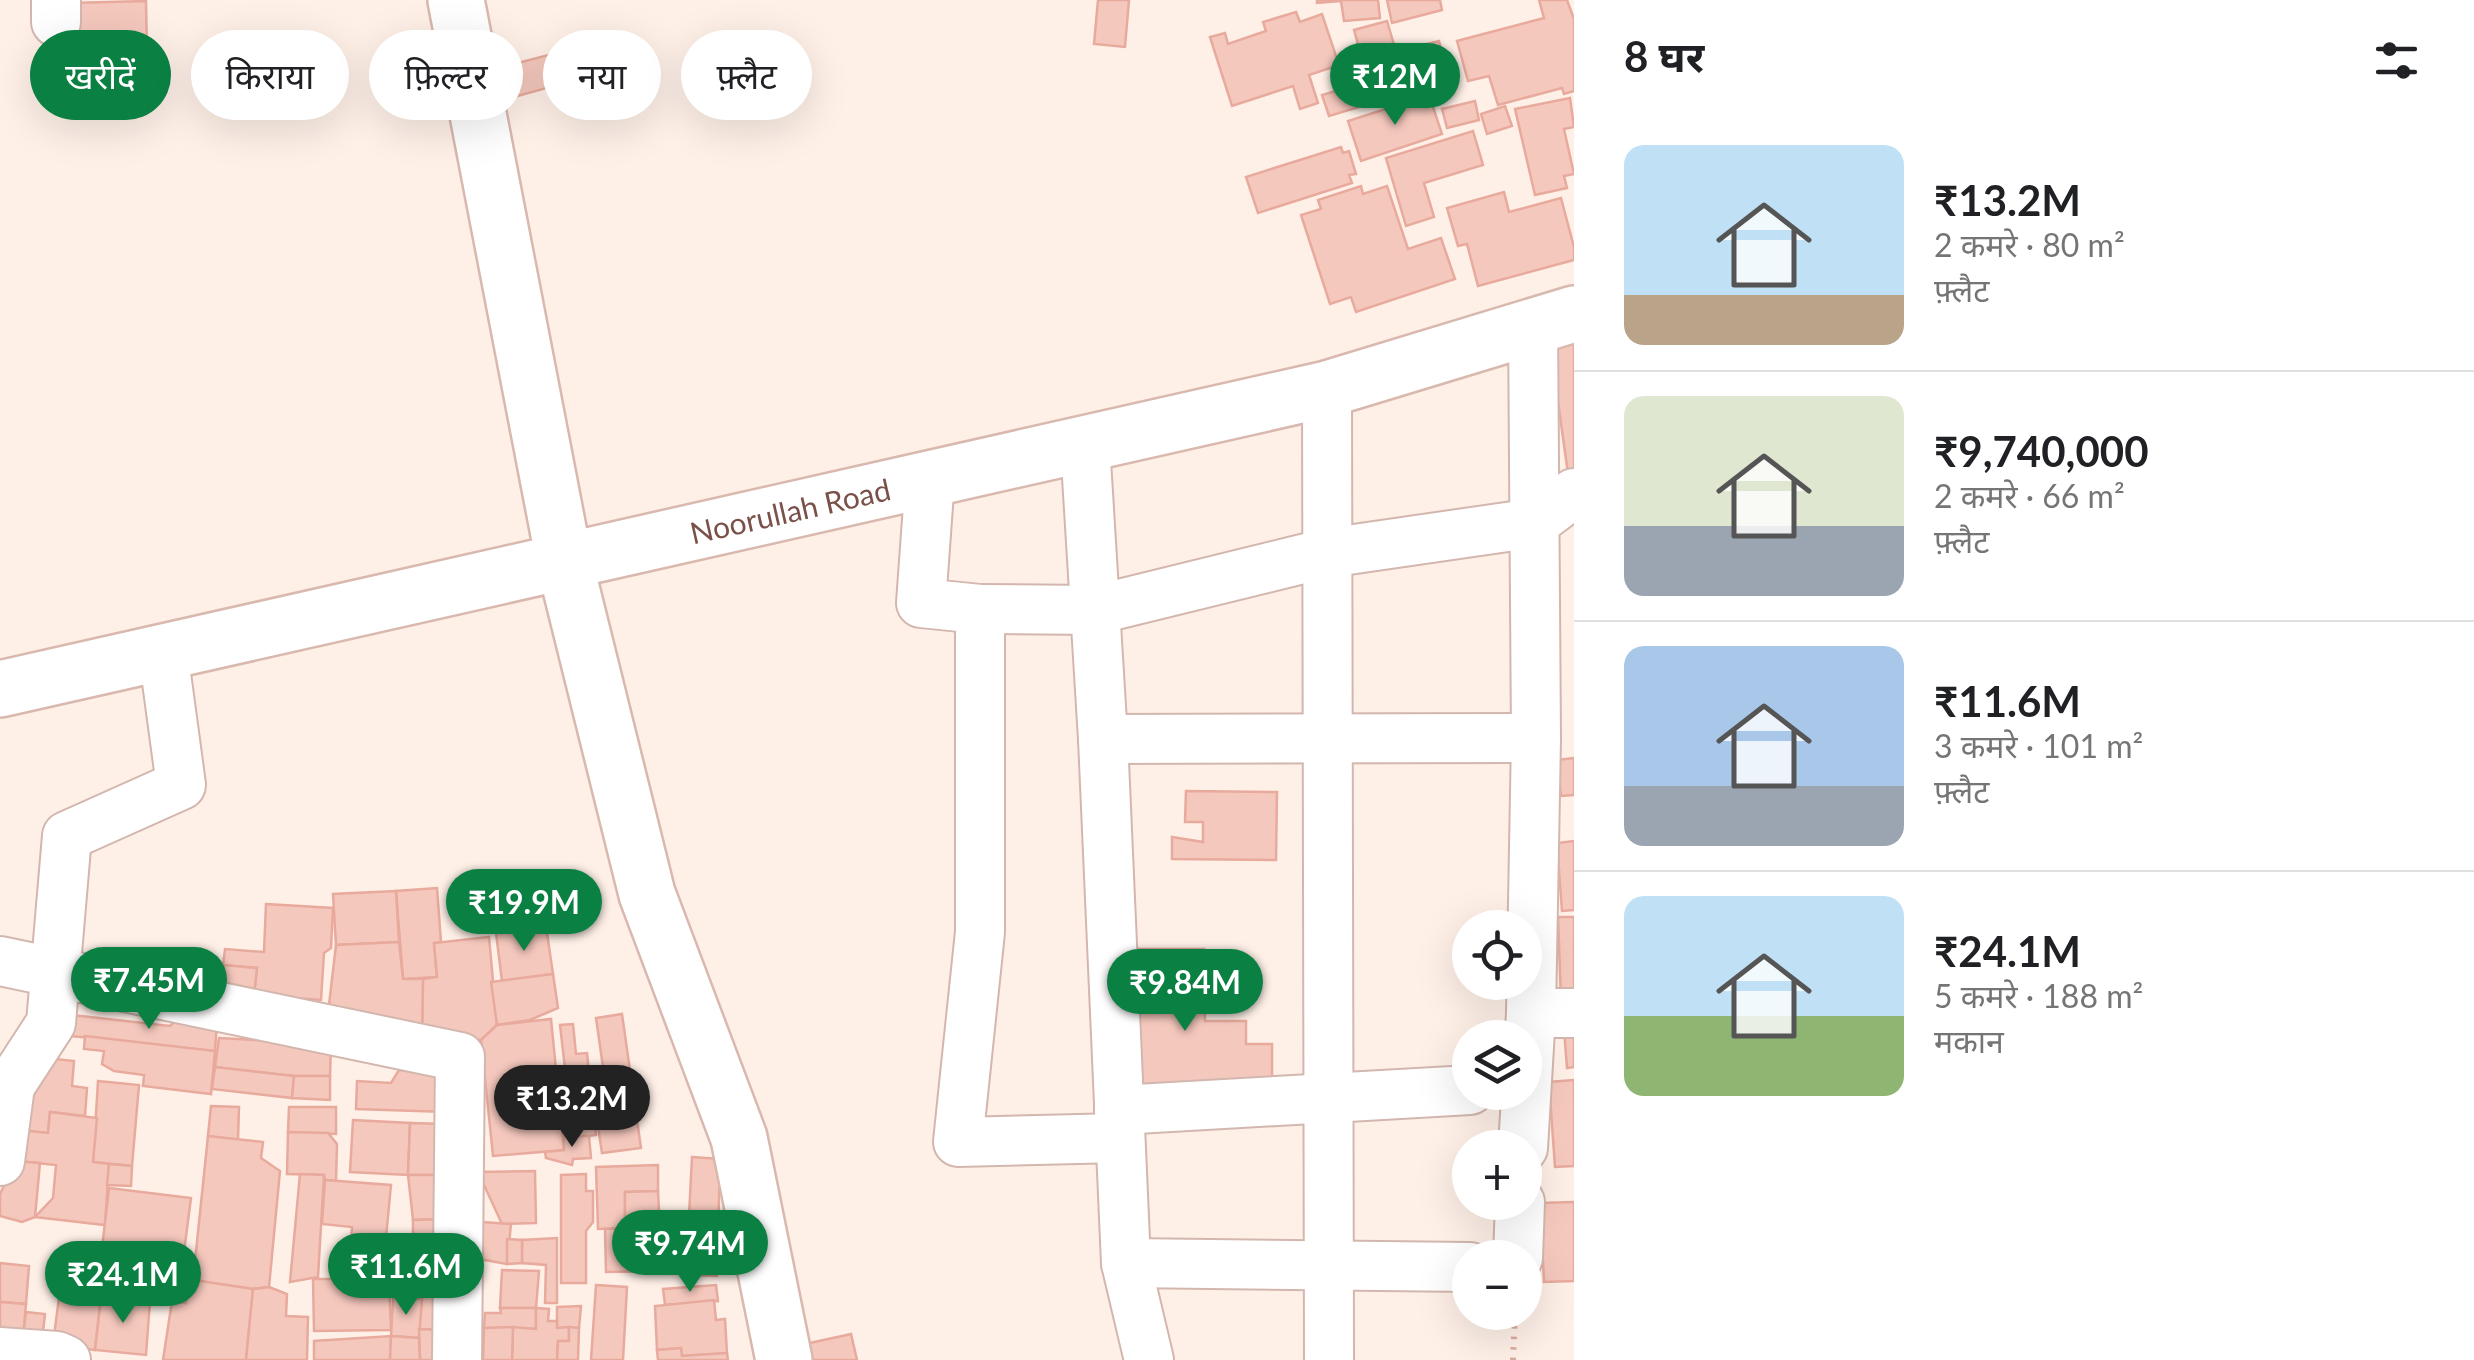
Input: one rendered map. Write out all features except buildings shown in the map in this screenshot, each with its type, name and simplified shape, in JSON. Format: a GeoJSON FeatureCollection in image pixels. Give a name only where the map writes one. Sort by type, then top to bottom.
{"type":"FeatureCollection","features":[{"type":"Feature","properties":{"kind":"main road"},"geometry":{"type":"LineString","coordinates":[[456,0],[564,560],[647,894],[739,1138],[784,1360]]}},
{"type":"Feature","properties":{"kind":"main road","name":"Noorullah Road"},"geometry":{"type":"LineString","coordinates":[[0,689],[1327,390],[1553,319]]}},
{"type":"Feature","properties":{"kind":"street"},"geometry":{"type":"LineString","coordinates":[[1542,1043],[1553,1013],[1536,738],[1534,523],[1553,319]]}},
{"type":"Feature","properties":{"kind":"street"},"geometry":{"type":"LineString","coordinates":[[1327,390],[1328,1360]]}},
{"type":"Feature","properties":{"kind":"street"},"geometry":{"type":"LineString","coordinates":[[1085,444],[1103,739],[1126,1263],[1149,1360]]}},
{"type":"Feature","properties":{"kind":"street"},"geometry":{"type":"LineString","coordinates":[[930,478],[920,604],[980,609],[1095,610],[1327,553],[1534,523],[1574,492]]}},
{"type":"Feature","properties":{"kind":"street"},"geometry":{"type":"LineString","coordinates":[[980,609],[980,932],[958,1142],[1328,1098],[1452,1091]]}},
{"type":"Feature","properties":{"kind":"street"},"geometry":{"type":"LineString","coordinates":[[0,1162],[10,1086],[51,1023],[67,836],[181,786],[163,652]]}},
{"type":"Feature","properties":{"kind":"street"},"geometry":{"type":"LineString","coordinates":[[1103,739],[1536,738]]}},
{"type":"Feature","properties":{"kind":"street"},"geometry":{"type":"LineString","coordinates":[[0,961],[460,1057],[457,1360]]}},
{"type":"Feature","properties":{"kind":"street"},"geometry":{"type":"LineString","coordinates":[[1126,1263],[1452,1267]]}},
{"type":"Feature","properties":{"kind":"street"},"geometry":{"type":"LineString","coordinates":[[0,1352],[66,1360]]}},
{"type":"Feature","properties":{"kind":"path"},"geometry":{"type":"LineString","coordinates":[[1513,1360],[1514,1330]]}}]}
